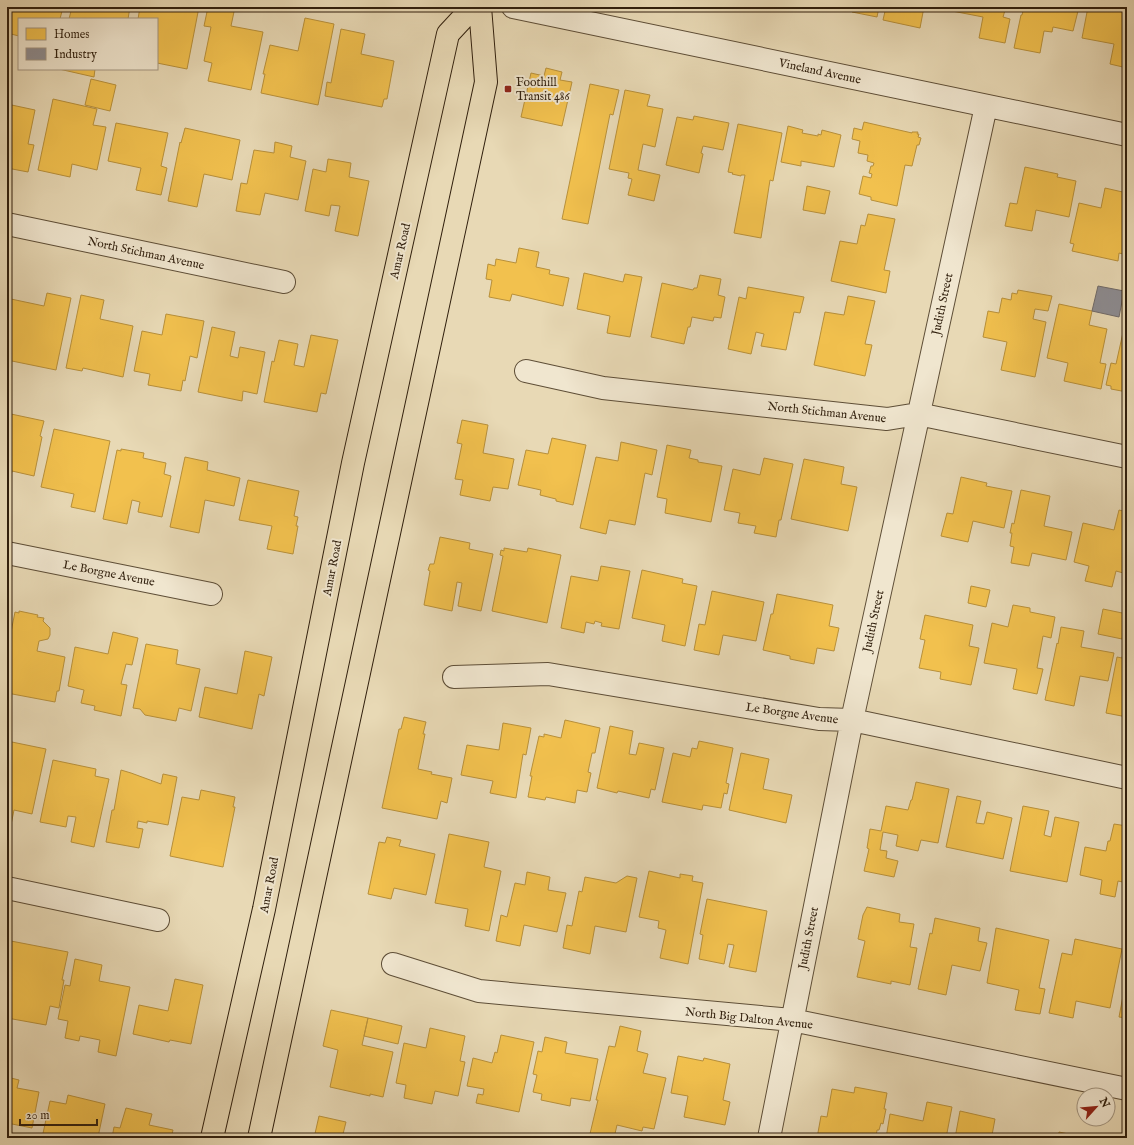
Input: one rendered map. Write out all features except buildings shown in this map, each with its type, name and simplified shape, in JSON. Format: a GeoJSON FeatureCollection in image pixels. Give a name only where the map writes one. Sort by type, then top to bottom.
{"type":"FeatureCollection","features":[{"type":"Feature","properties":{"kind":"main road","name":"Amar Road"},"geometry":{"type":"LineString","coordinates":[[212,1138],[264,909],[353,463],[448,34],[473,7]]}},
{"type":"Feature","properties":{"kind":"main road"},"geometry":{"type":"LineString","coordinates":[[259,1138],[486,82],[480,7]]}},
{"type":"Feature","properties":{"kind":"street","name":"Vineland Avenue"},"geometry":{"type":"LineString","coordinates":[[513,7],[1127,135]]}},
{"type":"Feature","properties":{"kind":"street","name":"Judith Street"},"geometry":{"type":"LineString","coordinates":[[769,1138],[852,720],[986,106]]}},
{"type":"Feature","properties":{"kind":"street","name":"North Stichman Avenue"},"geometry":{"type":"LineString","coordinates":[[7,224],[284,282]]}},
{"type":"Feature","properties":{"kind":"street","name":"North Stichman Avenue"},"geometry":{"type":"LineString","coordinates":[[526,371],[603,388],[887,419],[918,414],[1127,457]]}},
{"type":"Feature","properties":{"kind":"street","name":"Le Borgne Avenue"},"geometry":{"type":"LineString","coordinates":[[7,553],[211,594]]}},
{"type":"Feature","properties":{"kind":"street","name":"Le Borgne Avenue"},"geometry":{"type":"LineString","coordinates":[[454,677],[548,674],[819,719],[852,720],[1127,778]]}},
{"type":"Feature","properties":{"kind":"street"},"geometry":{"type":"LineString","coordinates":[[7,888],[158,920]]}},
{"type":"Feature","properties":{"kind":"street","name":"North Big Dalton Avenue"},"geometry":{"type":"LineString","coordinates":[[393,964],[479,991],[792,1020],[1127,1089]]}},
{"type":"Feature","properties":{"kind":"place","name":"Foothill Transit 486"},"geometry":{"type":"Point","coordinates":[508,89]}}]}
